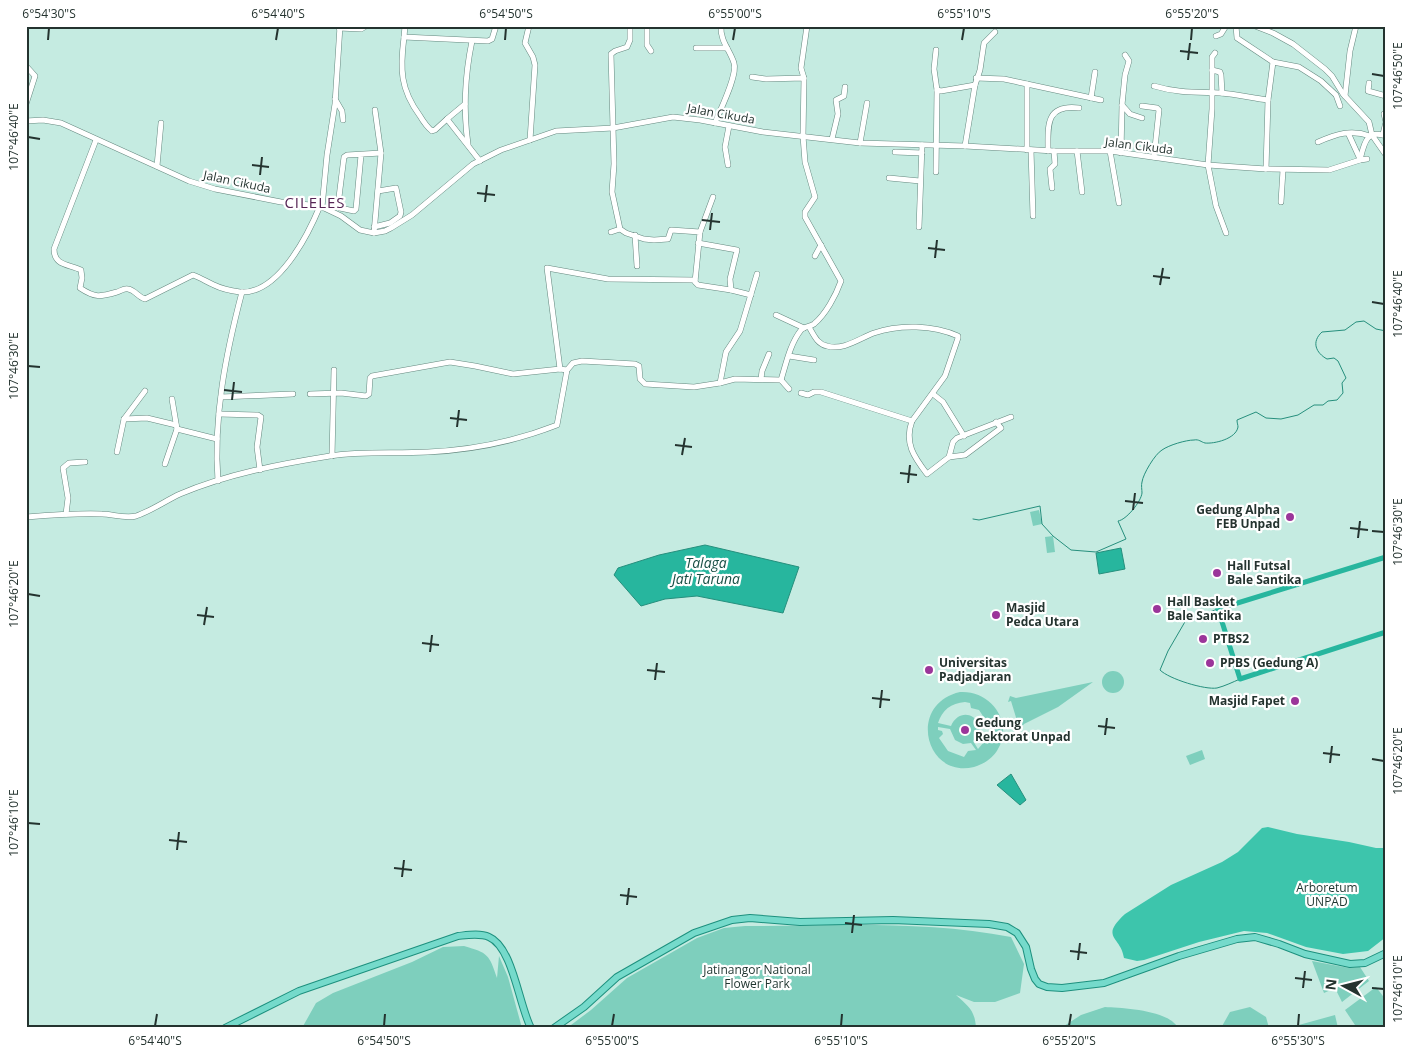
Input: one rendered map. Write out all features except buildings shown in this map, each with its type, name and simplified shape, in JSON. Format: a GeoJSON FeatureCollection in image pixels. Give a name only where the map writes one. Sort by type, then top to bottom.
{"type":"FeatureCollection","features":[{"type":"Feature","properties":{"kind":"main road"},"geometry":{"type":"LineString","coordinates":[[554,1028],[584,1007],[617,978],[694,933],[732,920],[750,918],[800,922],[893,920],[989,924],[1007,927],[1017,933],[1026,947],[1035,979],[1047,987],[1062,988],[1104,983],[1186,953],[1237,938],[1255,937],[1305,954],[1350,964],[1365,964],[1386,953]]}},
{"type":"Feature","properties":{"kind":"main road"},"geometry":{"type":"LineString","coordinates":[[225,1028],[298,991],[458,936],[474,935],[490,937],[496,942],[507,958],[526,1020],[531,1028]]}},
{"type":"Feature","properties":{"kind":"street"},"geometry":{"type":"LineString","coordinates":[[96,140],[54,249],[55,257],[62,264],[81,270],[80,288],[88,294],[102,297],[128,289],[136,293],[140,298],[145,299],[194,275],[212,285],[242,292],[264,286],[277,276],[290,261],[321,207],[335,99],[340,27],[361,29],[366,26]]}},
{"type":"Feature","properties":{"kind":"street"},"geometry":{"type":"LineString","coordinates":[[404,26],[401,62],[402,76],[411,103],[432,131],[465,104]]}},
{"type":"Feature","properties":{"kind":"street"},"geometry":{"type":"LineString","coordinates":[[404,37],[490,41],[496,26]]}},
{"type":"Feature","properties":{"kind":"street"},"geometry":{"type":"LineString","coordinates":[[529,26],[525,43],[534,57],[535,65],[530,140]]}},
{"type":"Feature","properties":{"kind":"street"},"geometry":{"type":"LineString","coordinates":[[630,26],[630,40],[627,47],[614,51],[611,54],[614,164],[612,192],[620,229],[626,233],[649,240],[668,239],[671,230],[700,232]]}},
{"type":"Feature","properties":{"kind":"street"},"geometry":{"type":"LineString","coordinates":[[648,26],[647,44],[651,51]]}},
{"type":"Feature","properties":{"kind":"street"},"geometry":{"type":"LineString","coordinates":[[714,123],[733,80],[735,70],[735,64],[721,34],[721,26]]}},
{"type":"Feature","properties":{"kind":"street"},"geometry":{"type":"LineString","coordinates":[[781,380],[800,331],[813,325],[823,313],[841,281],[805,217],[805,212],[815,197],[805,162],[803,136],[804,78],[801,68],[807,26]]}},
{"type":"Feature","properties":{"kind":"street"},"geometry":{"type":"LineString","coordinates":[[1216,36],[1222,34],[1226,26]]}},
{"type":"Feature","properties":{"kind":"street"},"geometry":{"type":"LineString","coordinates":[[1236,26],[1237,38],[1273,62],[1299,67],[1321,81],[1336,95],[1340,106]]}},
{"type":"Feature","properties":{"kind":"street"},"geometry":{"type":"LineString","coordinates":[[1255,26],[1273,33],[1311,57],[1332,76],[1345,96],[1369,122],[1371,135],[1386,155]]}},
{"type":"Feature","properties":{"kind":"street"},"geometry":{"type":"LineString","coordinates":[[1345,96],[1350,51],[1356,26]]}},
{"type":"Feature","properties":{"kind":"street"},"geometry":{"type":"LineString","coordinates":[[965,146],[976,78],[980,70],[984,43],[995,32]]}},
{"type":"Feature","properties":{"kind":"street"},"geometry":{"type":"LineString","coordinates":[[468,144],[465,118],[466,68],[472,41]]}},
{"type":"Feature","properties":{"kind":"street"},"geometry":{"type":"LineString","coordinates":[[696,48],[727,48]]}},
{"type":"Feature","properties":{"kind":"street"},"geometry":{"type":"LineString","coordinates":[[936,50],[934,69],[937,90],[936,172]]}},
{"type":"Feature","properties":{"kind":"street"},"geometry":{"type":"LineString","coordinates":[[1215,53],[1212,57],[1212,109],[1208,165],[1216,206],[1226,233]]}},
{"type":"Feature","properties":{"kind":"street"},"geometry":{"type":"LineString","coordinates":[[1121,153],[1122,105],[1125,75],[1129,61],[1125,55]]}},
{"type":"Feature","properties":{"kind":"street"},"geometry":{"type":"LineString","coordinates":[[1266,169],[1268,100],[1273,62]]}},
{"type":"Feature","properties":{"kind":"street"},"geometry":{"type":"LineString","coordinates":[[26,66],[35,76],[26,104]]}},
{"type":"Feature","properties":{"kind":"street"},"geometry":{"type":"LineString","coordinates":[[1212,70],[1220,72],[1222,93]]}},
{"type":"Feature","properties":{"kind":"street"},"geometry":{"type":"LineString","coordinates":[[1091,98],[1095,72]]}},
{"type":"Feature","properties":{"kind":"street"},"geometry":{"type":"LineString","coordinates":[[752,77],[774,79],[804,78]]}},
{"type":"Feature","properties":{"kind":"street"},"geometry":{"type":"LineString","coordinates":[[976,78],[1004,79],[1101,100]]}},
{"type":"Feature","properties":{"kind":"street"},"geometry":{"type":"LineString","coordinates":[[1369,83],[1368,91],[1386,96]]}},
{"type":"Feature","properties":{"kind":"street"},"geometry":{"type":"LineString","coordinates":[[1027,84],[1033,216]]}},
{"type":"Feature","properties":{"kind":"street"},"geometry":{"type":"LineString","coordinates":[[937,90],[941,91],[975,85]]}},
{"type":"Feature","properties":{"kind":"street"},"geometry":{"type":"LineString","coordinates":[[1154,86],[1170,91],[1222,93],[1268,100]]}},
{"type":"Feature","properties":{"kind":"street"},"geometry":{"type":"LineString","coordinates":[[832,139],[838,113],[836,100],[844,96],[846,87]]}},
{"type":"Feature","properties":{"kind":"street"},"geometry":{"type":"LineString","coordinates":[[335,99],[342,111],[343,120]]}},
{"type":"Feature","properties":{"kind":"street"},"geometry":{"type":"LineString","coordinates":[[860,143],[867,103]]}},
{"type":"Feature","properties":{"kind":"street"},"geometry":{"type":"LineString","coordinates":[[1122,105],[1130,114],[1142,118]]}},
{"type":"Feature","properties":{"kind":"street"},"geometry":{"type":"LineString","coordinates":[[1048,151],[1047,129],[1052,116],[1068,106],[1079,108]]}},
{"type":"Feature","properties":{"kind":"street"},"geometry":{"type":"LineString","coordinates":[[1142,106],[1159,110],[1154,157]]}},
{"type":"Feature","properties":{"kind":"street"},"geometry":{"type":"LineString","coordinates":[[375,110],[381,153],[374,230],[397,220],[401,212],[396,188],[378,190]]}},
{"type":"Feature","properties":{"kind":"street"},"geometry":{"type":"LineString","coordinates":[[1318,142],[1342,133],[1351,132],[1385,135],[1386,122],[1384,114]]}},
{"type":"Feature","properties":{"kind":"street","name":"Jalan Cikuda"},"geometry":{"type":"LineString","coordinates":[[26,121],[55,121],[189,181],[215,189],[281,202],[321,207],[341,216],[360,230],[388,230],[412,215],[470,166],[530,140],[556,131],[613,128],[673,117],[763,132],[860,143],[1048,151],[1110,151],[1208,165],[1266,169],[1329,170],[1367,159]]}},
{"type":"Feature","properties":{"kind":"street"},"geometry":{"type":"LineString","coordinates":[[447,119],[480,161]]}},
{"type":"Feature","properties":{"kind":"street"},"geometry":{"type":"LineString","coordinates":[[157,166],[161,123]]}},
{"type":"Feature","properties":{"kind":"street"},"geometry":{"type":"LineString","coordinates":[[728,126],[725,145],[728,165]]}},
{"type":"Feature","properties":{"kind":"street"},"geometry":{"type":"LineString","coordinates":[[1348,135],[1360,160]]}},
{"type":"Feature","properties":{"kind":"street"},"geometry":{"type":"LineString","coordinates":[[1360,160],[1365,142],[1371,135]]}},
{"type":"Feature","properties":{"kind":"street"},"geometry":{"type":"LineString","coordinates":[[919,227],[922,145]]}},
{"type":"Feature","properties":{"kind":"street"},"geometry":{"type":"LineString","coordinates":[[1052,188],[1050,169],[1055,164],[1054,151]]}},
{"type":"Feature","properties":{"kind":"street"},"geometry":{"type":"LineString","coordinates":[[1077,151],[1082,192]]}},
{"type":"Feature","properties":{"kind":"street"},"geometry":{"type":"LineString","coordinates":[[1110,151],[1119,204]]}},
{"type":"Feature","properties":{"kind":"street"},"geometry":{"type":"LineString","coordinates":[[895,152],[922,153]]}},
{"type":"Feature","properties":{"kind":"street"},"geometry":{"type":"LineString","coordinates":[[361,155],[356,209],[354,211],[340,208],[338,205],[344,157],[347,155],[381,153]]}},
{"type":"Feature","properties":{"kind":"street"},"geometry":{"type":"LineString","coordinates":[[1281,202],[1283,170]]}},
{"type":"Feature","properties":{"kind":"street"},"geometry":{"type":"LineString","coordinates":[[890,178],[920,181]]}},
{"type":"Feature","properties":{"kind":"street"},"geometry":{"type":"LineString","coordinates":[[712,197],[700,232],[695,282],[698,285],[750,295]]}},
{"type":"Feature","properties":{"kind":"street"},"geometry":{"type":"LineString","coordinates":[[611,232],[620,229]]}},
{"type":"Feature","properties":{"kind":"street"},"geometry":{"type":"LineString","coordinates":[[635,235],[637,266]]}},
{"type":"Feature","properties":{"kind":"street"},"geometry":{"type":"LineString","coordinates":[[698,243],[737,250],[730,279],[731,290]]}},
{"type":"Feature","properties":{"kind":"street"},"geometry":{"type":"LineString","coordinates":[[815,256],[821,245]]}},
{"type":"Feature","properties":{"kind":"street"},"geometry":{"type":"LineString","coordinates":[[560,369],[547,268],[608,279],[695,280]]}},
{"type":"Feature","properties":{"kind":"street"},"geometry":{"type":"LineString","coordinates":[[720,383],[726,352],[740,331],[757,274]]}},
{"type":"Feature","properties":{"kind":"street"},"geometry":{"type":"LineString","coordinates":[[218,481],[217,439],[221,397],[230,338],[242,292]]}},
{"type":"Feature","properties":{"kind":"street"},"geometry":{"type":"LineString","coordinates":[[776,315],[807,327],[817,341],[831,347],[848,344],[877,332],[907,327],[925,327],[956,335],[958,338],[945,376],[912,421],[908,439],[913,455],[927,474],[949,457],[965,455],[1001,428],[996,422]]}},
{"type":"Feature","properties":{"kind":"street"},"geometry":{"type":"LineString","coordinates":[[761,379],[769,354]]}},
{"type":"Feature","properties":{"kind":"street"},"geometry":{"type":"LineString","coordinates":[[789,356],[814,360]]}},
{"type":"Feature","properties":{"kind":"street"},"geometry":{"type":"LineString","coordinates":[[26,517],[101,514],[131,517],[137,516],[180,494],[218,481],[260,470],[332,456],[395,451],[462,450],[539,432],[557,425],[567,370],[573,363],[582,361],[628,363],[639,366],[640,379],[646,384],[694,387],[735,379],[761,379],[781,380],[790,389]]}},
{"type":"Feature","properties":{"kind":"street"},"geometry":{"type":"LineString","coordinates":[[310,394],[366,396],[369,394],[370,378],[372,376],[450,362],[513,374],[560,369],[567,370]]}},
{"type":"Feature","properties":{"kind":"street"},"geometry":{"type":"LineString","coordinates":[[332,456],[334,370]]}},
{"type":"Feature","properties":{"kind":"street"},"geometry":{"type":"LineString","coordinates":[[117,452],[124,419],[145,391]]}},
{"type":"Feature","properties":{"kind":"street"},"geometry":{"type":"LineString","coordinates":[[801,393],[808,395],[814,392],[821,392],[912,421]]}},
{"type":"Feature","properties":{"kind":"street"},"geometry":{"type":"LineString","coordinates":[[221,397],[293,394]]}},
{"type":"Feature","properties":{"kind":"street"},"geometry":{"type":"LineString","coordinates":[[933,394],[943,402],[964,436]]}},
{"type":"Feature","properties":{"kind":"street"},"geometry":{"type":"LineString","coordinates":[[165,464],[176,427],[172,399]]}},
{"type":"Feature","properties":{"kind":"street"},"geometry":{"type":"LineString","coordinates":[[219,414],[261,416],[257,447],[260,470]]}},
{"type":"Feature","properties":{"kind":"street"},"geometry":{"type":"LineString","coordinates":[[949,457],[953,442],[996,422],[1012,417]]}},
{"type":"Feature","properties":{"kind":"street"},"geometry":{"type":"LineString","coordinates":[[124,419],[147,418],[217,439]]}},
{"type":"Feature","properties":{"kind":"street"},"geometry":{"type":"LineString","coordinates":[[66,514],[68,498],[64,468],[68,463],[85,462]]}},
{"type":"Feature","properties":{"kind":"green space"},"geometry":{"type":"Polygon","coordinates":[[[1039,510],[1042,524],[1033,526],[1030,512],[1039,510]]]}},
{"type":"Feature","properties":{"kind":"green space"},"geometry":{"type":"Polygon","coordinates":[[[1053,536],[1055,552],[1047,553],[1045,537],[1053,536]]]}},
{"type":"Feature","properties":{"kind":"green space"},"geometry":{"type":"Polygon","coordinates":[[[1113,671],[1121,674],[1124,682],[1121,690],[1113,693],[1105,690],[1102,682],[1105,674],[1113,671]]]}},
{"type":"Feature","properties":{"kind":"green space"},"geometry":{"type":"Polygon","coordinates":[[[1093,682],[1058,707],[1024,724],[1021,728],[1015,725],[1018,724],[1011,701],[1008,702],[1010,696],[1016,698],[1093,682]]]}},
{"type":"Feature","properties":{"kind":"green space","name":"Gedung Rektorat Unpad"},"geometry":{"type":"Polygon","coordinates":[[[960,692],[971,693],[981,696],[996,709],[1001,718],[1002,738],[998,749],[988,760],[974,767],[957,768],[944,762],[934,752],[929,739],[928,724],[933,710],[943,699],[960,692]],[[965,702],[948,708],[942,714],[938,723],[951,726],[957,718],[965,715],[973,717],[979,724],[987,722],[979,710],[971,708],[970,703],[965,702]],[[988,725],[980,727],[978,736],[973,741],[978,749],[984,742],[988,744],[992,728],[989,729],[988,725]],[[938,727],[938,730],[942,731],[943,734],[939,738],[948,751],[964,757],[968,751],[976,750],[971,743],[963,744],[955,740],[950,729],[938,727]]]}},
{"type":"Feature","properties":{"kind":"green space"},"geometry":{"type":"Polygon","coordinates":[[[1202,750],[1205,759],[1190,765],[1186,756],[1202,750]]]}},
{"type":"Feature","properties":{"kind":"green space","name":"Arboretum UNPAD"},"geometry":{"type":"Polygon","coordinates":[[[1268,827],[1297,834],[1376,848],[1386,848],[1386,937],[1368,951],[1343,954],[1306,947],[1267,933],[1244,931],[1199,942],[1144,960],[1137,961],[1124,958],[1112,933],[1117,922],[1125,914],[1171,885],[1222,862],[1238,852],[1262,828],[1268,827]]]}},
{"type":"Feature","properties":{"kind":"green space","name":"Jatinangor National Flower Park"},"geometry":{"type":"Polygon","coordinates":[[[745,926],[912,926],[945,928],[1011,937],[1024,964],[1020,993],[995,1002],[974,1002],[956,995],[972,1013],[976,1028],[567,1028],[591,1010],[627,978],[697,938],[724,928],[745,926]]]}},
{"type":"Feature","properties":{"kind":"green space"},"geometry":{"type":"Polygon","coordinates":[[[464,946],[483,953],[492,964],[497,978],[499,956],[508,977],[522,1028],[302,1028],[316,1003],[333,993],[412,962],[443,947],[464,946]]]}},
{"type":"Feature","properties":{"kind":"green space"},"geometry":{"type":"Polygon","coordinates":[[[1312,961],[1349,968],[1360,967],[1369,981],[1342,1002],[1335,988],[1324,993],[1312,961]]]}},
{"type":"Feature","properties":{"kind":"green space"},"geometry":{"type":"Polygon","coordinates":[[[1376,987],[1386,1000],[1386,1028],[1357,1028],[1345,1010],[1376,987]]]}},
{"type":"Feature","properties":{"kind":"green space"},"geometry":{"type":"Polygon","coordinates":[[[1105,1007],[1134,1009],[1156,1014],[1173,1022],[1178,1028],[1061,1028],[1081,1015],[1105,1007]]]}},
{"type":"Feature","properties":{"kind":"green space"},"geometry":{"type":"Polygon","coordinates":[[[1250,1007],[1266,1017],[1269,1028],[1221,1028],[1230,1012],[1250,1007]]]}},
{"type":"Feature","properties":{"kind":"green space"},"geometry":{"type":"Polygon","coordinates":[[[1335,1015],[1338,1028],[1288,1028],[1335,1015]]]}},
{"type":"Feature","properties":{"kind":"water","name":"Talaga Jati Taruna"},"geometry":{"type":"Polygon","coordinates":[[[705,545],[799,567],[783,613],[697,596],[665,599],[641,606],[614,575],[618,568],[659,555],[705,545]]]}},
{"type":"Feature","properties":{"kind":"water"},"geometry":{"type":"Polygon","coordinates":[[[1121,548],[1125,569],[1099,574],[1096,553],[1121,548]]]}},
{"type":"Feature","properties":{"kind":"water"},"geometry":{"type":"Polygon","coordinates":[[[1011,774],[1026,800],[1020,805],[997,785],[1011,774]]]}},
{"type":"Feature","properties":{"kind":"waterway"},"geometry":{"type":"LineString","coordinates":[[973,519],[979,520],[1040,506],[1042,524],[1053,536],[1071,550],[1096,552],[1126,539],[1118,521],[1129,514],[1139,501],[1145,474],[1159,452],[1169,446],[1187,441],[1197,440],[1209,443],[1229,438],[1238,427],[1237,420],[1256,412],[1266,418],[1281,419],[1298,415],[1314,405],[1323,405],[1328,401],[1337,400],[1343,393],[1342,383],[1346,378],[1338,361],[1334,358],[1327,359],[1320,354],[1316,347],[1319,336],[1322,332],[1345,330],[1356,322],[1364,321],[1376,329],[1386,331]]}},
{"type":"Feature","properties":{"kind":"waterway"},"geometry":{"type":"LineString","coordinates":[[1386,557],[1218,609],[1240,679],[1386,632]]}},
{"type":"Feature","properties":{"kind":"waterway"},"geometry":{"type":"LineString","coordinates":[[1218,609],[1186,620],[1168,651],[1160,670],[1179,680],[1196,686],[1211,688],[1217,688],[1240,679]]}},
{"type":"Feature","properties":{"kind":"place","name":"Gedung Alpha FEB Unpad"},"geometry":{"type":"Point","coordinates":[1290,517]}},
{"type":"Feature","properties":{"kind":"place","name":"Hall Futsal Bale Santika"},"geometry":{"type":"Point","coordinates":[1217,573]}},
{"type":"Feature","properties":{"kind":"place","name":"Hall Basket Bale Santika"},"geometry":{"type":"Point","coordinates":[1157,609]}},
{"type":"Feature","properties":{"kind":"place","name":"Masjid Pedca Utara"},"geometry":{"type":"Point","coordinates":[996,615]}},
{"type":"Feature","properties":{"kind":"place","name":"PTBS2"},"geometry":{"type":"Point","coordinates":[1203,639]}},
{"type":"Feature","properties":{"kind":"place","name":"PPBS (Gedung A)"},"geometry":{"type":"Point","coordinates":[1210,663]}},
{"type":"Feature","properties":{"kind":"place","name":"Universitas Padjadjaran"},"geometry":{"type":"Point","coordinates":[929,670]}},
{"type":"Feature","properties":{"kind":"place","name":"Masjid Fapet"},"geometry":{"type":"Point","coordinates":[1295,701]}},
{"type":"Feature","properties":{"kind":"place","name":"Gedung Rektorat Unpad"},"geometry":{"type":"Point","coordinates":[965,730]}},
{"type":"Feature","properties":{"kind":"district","name":"CILELES"},"geometry":{"type":"Point","coordinates":[315,203]}}]}
